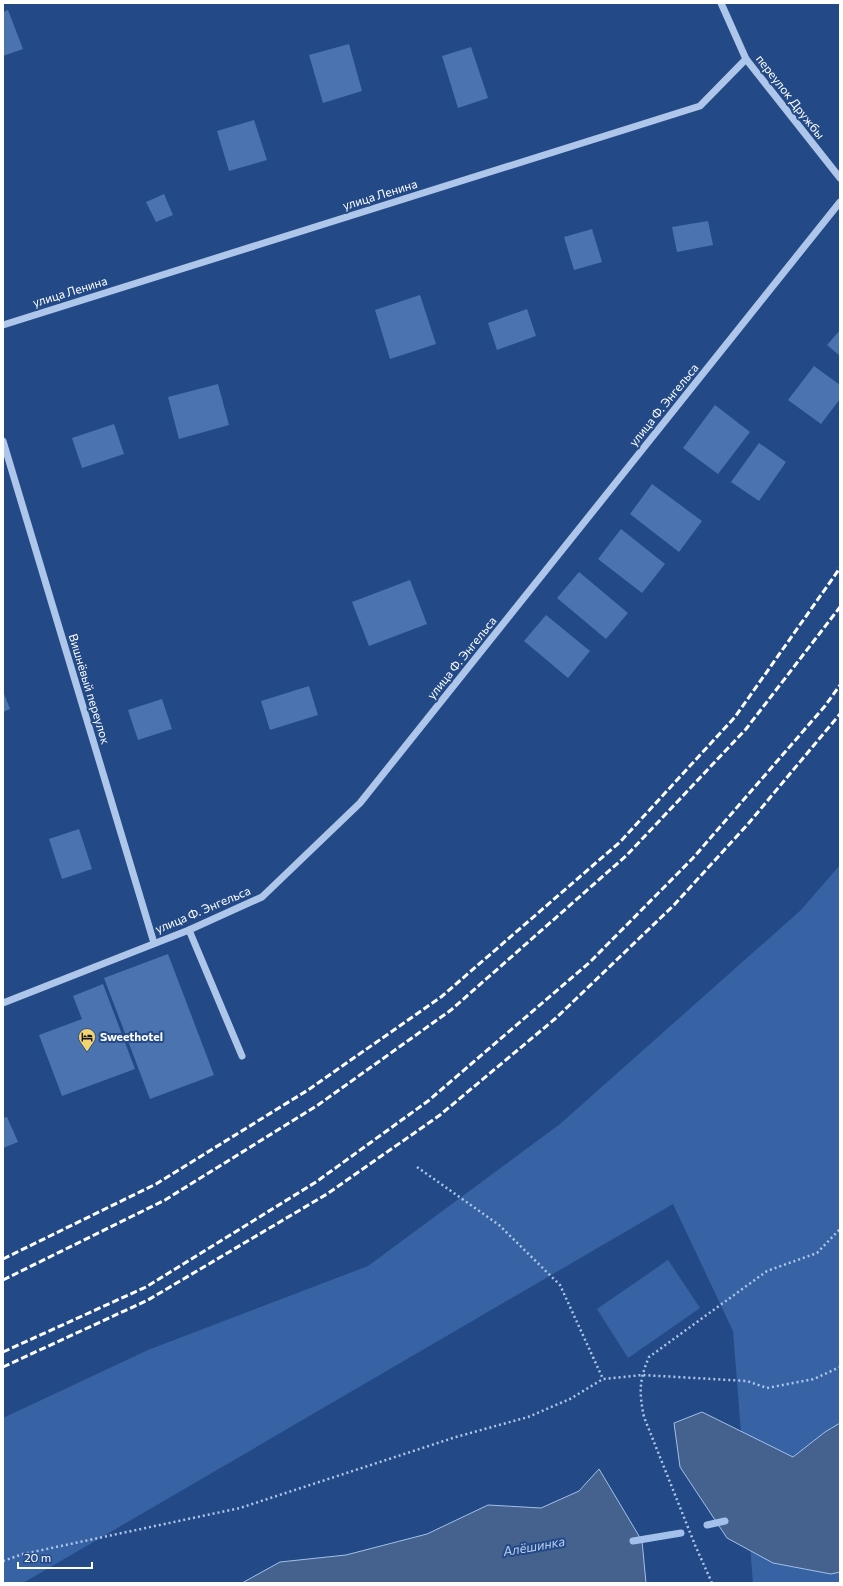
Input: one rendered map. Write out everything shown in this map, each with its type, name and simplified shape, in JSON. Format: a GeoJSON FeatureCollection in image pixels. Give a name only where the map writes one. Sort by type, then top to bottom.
{"type":"FeatureCollection","features":[{"type":"Feature","properties":{"kind":"street","name":"переулок Дружбы"},"geometry":{"type":"LineString","coordinates":[[721,3],[746,59],[840,178]]}},
{"type":"Feature","properties":{"kind":"street","name":"улица Ленина"},"geometry":{"type":"LineString","coordinates":[[3,325],[700,106],[746,59]]}},
{"type":"Feature","properties":{"kind":"street","name":"улица Ф. Энгельса"},"geometry":{"type":"LineString","coordinates":[[3,1003],[189,930],[262,897],[360,803],[840,202]]}},
{"type":"Feature","properties":{"kind":"street","name":"Вишнёвый переулок"},"geometry":{"type":"LineString","coordinates":[[3,441],[154,943]]}},
{"type":"Feature","properties":{"kind":"street"},"geometry":{"type":"LineString","coordinates":[[189,930],[242,1056]]}},
{"type":"Feature","properties":{"kind":"path"},"geometry":{"type":"LineString","coordinates":[[417,1166],[499,1225],[560,1284],[603,1379]]}},
{"type":"Feature","properties":{"kind":"path"},"geometry":{"type":"LineString","coordinates":[[712,1583],[695,1545],[644,1417],[640,1400],[642,1375],[650,1358],[668,1344],[767,1271],[817,1253],[840,1228]]}},
{"type":"Feature","properties":{"kind":"path"},"geometry":{"type":"LineString","coordinates":[[3,1561],[24,1554],[240,1508],[456,1436],[528,1417],[570,1399],[603,1379],[642,1375],[747,1381],[767,1388],[814,1379],[840,1367]]}},
{"type":"Feature","properties":{"kind":"shaded area"},"geometry":{"type":"Polygon","coordinates":[[[840,865],[840,1583],[753,1583],[733,1331],[673,1204],[23,1583],[3,1583],[3,1418],[148,1350],[368,1266],[560,1124],[801,910],[840,865]]]}},
{"type":"Feature","properties":{"kind":"shaded area"},"geometry":{"type":"Polygon","coordinates":[[[668,1260],[700,1308],[628,1358],[597,1309],[668,1260]]]}},
{"type":"Feature","properties":{"kind":"water"},"geometry":{"type":"Polygon","coordinates":[[[702,1412],[793,1457],[825,1432],[840,1423],[840,1572],[831,1574],[773,1563],[727,1538],[680,1467],[674,1423],[702,1412]]]}},
{"type":"Feature","properties":{"kind":"water"},"geometry":{"type":"Polygon","coordinates":[[[599,1469],[642,1541],[646,1583],[242,1583],[280,1562],[346,1555],[427,1534],[488,1505],[541,1508],[579,1491],[599,1469]]]}},
{"type":"Feature","properties":{"kind":"building"},"geometry":{"type":"Polygon","coordinates":[[[8,10],[23,49],[3,56],[3,12],[8,10]]]}},
{"type":"Feature","properties":{"kind":"building"},"geometry":{"type":"Polygon","coordinates":[[[349,44],[362,91],[323,103],[309,55],[349,44]]]}},
{"type":"Feature","properties":{"kind":"building"},"geometry":{"type":"Polygon","coordinates":[[[471,47],[488,98],[458,108],[442,56],[471,47]]]}},
{"type":"Feature","properties":{"kind":"building"},"geometry":{"type":"Polygon","coordinates":[[[254,120],[267,160],[229,171],[217,131],[254,120]]]}},
{"type":"Feature","properties":{"kind":"building"},"geometry":{"type":"Polygon","coordinates":[[[164,194],[173,215],[156,222],[146,202],[164,194]]]}},
{"type":"Feature","properties":{"kind":"building"},"geometry":{"type":"Polygon","coordinates":[[[708,221],[713,245],[677,252],[672,227],[708,221]]]}},
{"type":"Feature","properties":{"kind":"building"},"geometry":{"type":"Polygon","coordinates":[[[592,229],[602,262],[574,270],[564,237],[592,229]]]}},
{"type":"Feature","properties":{"kind":"building"},"geometry":{"type":"Polygon","coordinates":[[[420,295],[436,344],[390,359],[375,310],[420,295]]]}},
{"type":"Feature","properties":{"kind":"building"},"geometry":{"type":"Polygon","coordinates":[[[527,309],[536,336],[497,350],[488,323],[527,309]]]}},
{"type":"Feature","properties":{"kind":"building"},"geometry":{"type":"Polygon","coordinates":[[[840,330],[840,356],[827,345],[840,330]]]}},
{"type":"Feature","properties":{"kind":"building"},"geometry":{"type":"Polygon","coordinates":[[[814,366],[840,385],[840,399],[821,424],[788,400],[814,366]]]}},
{"type":"Feature","properties":{"kind":"building"},"geometry":{"type":"Polygon","coordinates":[[[218,384],[229,425],[179,439],[168,397],[218,384]]]}},
{"type":"Feature","properties":{"kind":"building"},"geometry":{"type":"Polygon","coordinates":[[[715,405],[750,432],[718,474],[683,448],[715,405]]]}},
{"type":"Feature","properties":{"kind":"building"},"geometry":{"type":"Polygon","coordinates":[[[114,424],[124,454],[82,468],[72,438],[114,424]]]}},
{"type":"Feature","properties":{"kind":"building"},"geometry":{"type":"Polygon","coordinates":[[[759,443],[786,462],[759,501],[731,482],[759,443]]]}},
{"type":"Feature","properties":{"kind":"building"},"geometry":{"type":"Polygon","coordinates":[[[652,484],[702,521],[679,552],[630,514],[652,484]]]}},
{"type":"Feature","properties":{"kind":"building"},"geometry":{"type":"Polygon","coordinates":[[[621,529],[665,564],[642,593],[598,559],[621,529]]]}},
{"type":"Feature","properties":{"kind":"building"},"geometry":{"type":"Polygon","coordinates":[[[579,572],[628,613],[606,639],[557,598],[579,572]]]}},
{"type":"Feature","properties":{"kind":"building"},"geometry":{"type":"Polygon","coordinates":[[[410,580],[427,624],[369,646],[352,602],[410,580]]]}},
{"type":"Feature","properties":{"kind":"building"},"geometry":{"type":"Polygon","coordinates":[[[546,615],[590,651],[568,678],[524,641],[546,615]]]}},
{"type":"Feature","properties":{"kind":"building"},"geometry":{"type":"Polygon","coordinates":[[[309,686],[318,715],[270,730],[261,701],[309,686]]]}},
{"type":"Feature","properties":{"kind":"building"},"geometry":{"type":"Polygon","coordinates":[[[3,691],[10,709],[3,712],[3,691]]]}},
{"type":"Feature","properties":{"kind":"building"},"geometry":{"type":"Polygon","coordinates":[[[162,699],[172,729],[138,740],[128,710],[162,699]]]}},
{"type":"Feature","properties":{"kind":"building"},"geometry":{"type":"Polygon","coordinates":[[[79,829],[92,869],[62,879],[49,839],[79,829]]]}},
{"type":"Feature","properties":{"kind":"building"},"geometry":{"type":"Polygon","coordinates":[[[168,954],[214,1075],[150,1099],[104,978],[168,954]]]}},
{"type":"Feature","properties":{"kind":"building","name":"Sweethotel"},"geometry":{"type":"Polygon","coordinates":[[[103,984],[135,1069],[62,1096],[39,1035],[82,1019],[73,996],[103,984]]]}},
{"type":"Feature","properties":{"kind":"building"},"geometry":{"type":"Polygon","coordinates":[[[7,1117],[18,1142],[3,1148],[3,1118],[7,1117]]]}},
{"type":"Feature","properties":{"kind":"waterway","name":"Алёшинка"},"geometry":{"type":"LineString","coordinates":[[707,1525],[725,1521]]}},
{"type":"Feature","properties":{"kind":"waterway","name":"Алёшинка"},"geometry":{"type":"LineString","coordinates":[[633,1541],[681,1533]]}},
{"type":"Feature","properties":{"kind":"railway"},"geometry":{"type":"LineString","coordinates":[[3,1259],[156,1184],[308,1090],[441,997],[620,842],[735,717],[840,568]]}},
{"type":"Feature","properties":{"kind":"railway"},"geometry":{"type":"LineString","coordinates":[[3,1280],[165,1200],[318,1105],[451,1010],[627,855],[746,729],[840,607]]}},
{"type":"Feature","properties":{"kind":"railway"},"geometry":{"type":"LineString","coordinates":[[3,1352],[146,1287],[316,1182],[428,1101],[590,962],[693,858],[825,706],[840,685]]}},
{"type":"Feature","properties":{"kind":"railway"},"geometry":{"type":"LineString","coordinates":[[3,1367],[148,1300],[327,1194],[440,1115],[556,1018],[674,905],[748,824],[840,714]]}},
{"type":"Feature","properties":{"kind":"place","name":"Sweethotel"},"geometry":{"type":"Point","coordinates":[87,1052]}}]}
